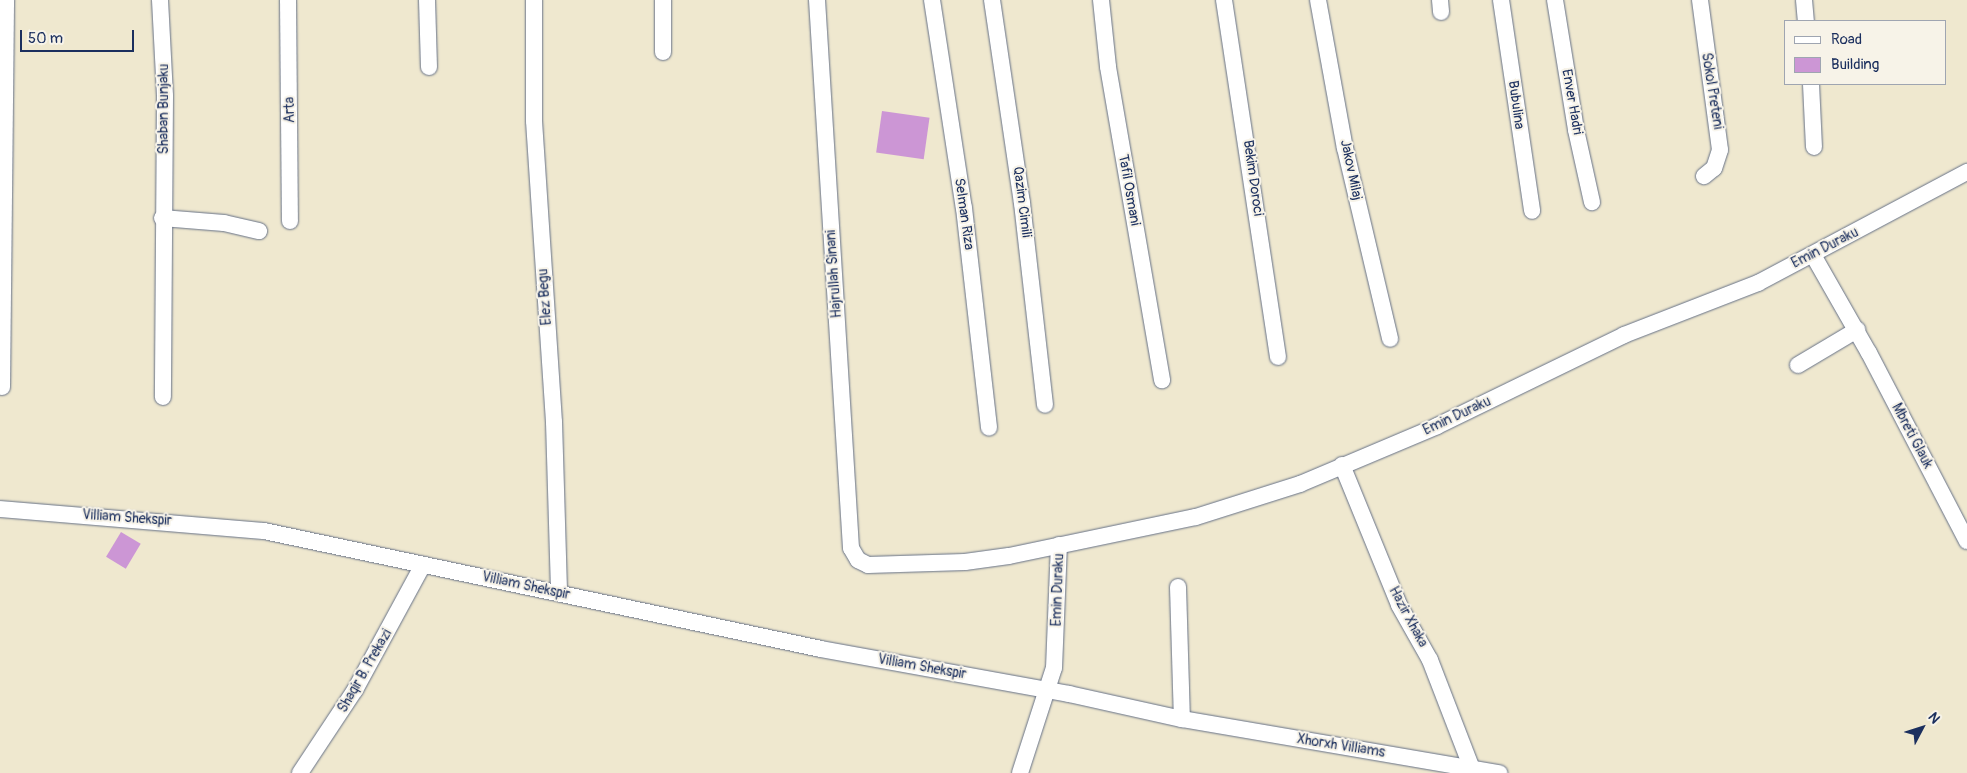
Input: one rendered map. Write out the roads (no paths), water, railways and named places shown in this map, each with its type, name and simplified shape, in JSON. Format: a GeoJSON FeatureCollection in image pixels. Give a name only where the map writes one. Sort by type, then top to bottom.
{"type":"FeatureCollection","features":[{"type":"Feature","properties":{"kind":"street"},"geometry":{"type":"LineString","coordinates":[[2,388],[6,0]]}},
{"type":"Feature","properties":{"kind":"street","name":"Shaban Bunjaku"},"geometry":{"type":"LineString","coordinates":[[160,0],[165,96],[162,218],[163,397]]}},
{"type":"Feature","properties":{"kind":"street","name":"Arta"},"geometry":{"type":"LineString","coordinates":[[288,0],[290,221]]}},
{"type":"Feature","properties":{"kind":"street"},"geometry":{"type":"LineString","coordinates":[[427,0],[429,67]]}},
{"type":"Feature","properties":{"kind":"street","name":"Elez Begu"},"geometry":{"type":"LineString","coordinates":[[534,0],[534,121],[554,422],[559,593]]}},
{"type":"Feature","properties":{"kind":"street"},"geometry":{"type":"LineString","coordinates":[[663,0],[663,52]]}},
{"type":"Feature","properties":{"kind":"street","name":"Hajrullah Sinani"},"geometry":{"type":"LineString","coordinates":[[817,0],[851,548],[858,560],[868,565],[917,565],[1008,556],[1059,544]]}},
{"type":"Feature","properties":{"kind":"street","name":"Selman Riza"},"geometry":{"type":"LineString","coordinates":[[932,0],[962,199],[989,428]]}},
{"type":"Feature","properties":{"kind":"street","name":"Qazim Cimili"},"geometry":{"type":"LineString","coordinates":[[992,0],[1022,203],[1046,405]]}},
{"type":"Feature","properties":{"kind":"street","name":"Tafil Osmani"},"geometry":{"type":"LineString","coordinates":[[1101,0],[1108,67],[1162,380]]}},
{"type":"Feature","properties":{"kind":"street","name":"Bekim Doroci"},"geometry":{"type":"LineString","coordinates":[[1224,0],[1278,356]]}},
{"type":"Feature","properties":{"kind":"street","name":"Jakov Milaj"},"geometry":{"type":"LineString","coordinates":[[1318,0],[1347,157],[1390,340]]}},
{"type":"Feature","properties":{"kind":"street"},"geometry":{"type":"LineString","coordinates":[[1327,0],[1353,148],[1390,302]]}},
{"type":"Feature","properties":{"kind":"street","name":"Bubulina"},"geometry":{"type":"LineString","coordinates":[[1501,0],[1532,211]]}},
{"type":"Feature","properties":{"kind":"street","name":"Enver Hadri"},"geometry":{"type":"LineString","coordinates":[[1556,0],[1576,130],[1592,202]]}},
{"type":"Feature","properties":{"kind":"street","name":"Sokol Preteni"},"geometry":{"type":"LineString","coordinates":[[1700,0],[1720,150],[1719,161],[1704,176]]}},
{"type":"Feature","properties":{"kind":"street"},"geometry":{"type":"LineString","coordinates":[[1804,0],[1806,20]]}},
{"type":"Feature","properties":{"kind":"street"},"geometry":{"type":"LineString","coordinates":[[1811,85],[1814,147]]}},
{"type":"Feature","properties":{"kind":"street","name":"Emin Duraku"},"geometry":{"type":"LineString","coordinates":[[1020,773],[1031,731],[1048,690],[1055,654],[1059,544],[1214,512],[1300,484],[1437,426],[1624,335],[1758,283],[1814,255],[1967,172]]}},
{"type":"Feature","properties":{"kind":"street"},"geometry":{"type":"LineString","coordinates":[[162,218],[224,223],[259,231]]}},
{"type":"Feature","properties":{"kind":"street","name":"Mbreti Glauk"},"geometry":{"type":"LineString","coordinates":[[1814,255],[1856,330],[1967,541]]}},
{"type":"Feature","properties":{"kind":"street"},"geometry":{"type":"LineString","coordinates":[[1798,365],[1856,330]]}},
{"type":"Feature","properties":{"kind":"street","name":"Hazir Xhaka"},"geometry":{"type":"LineString","coordinates":[[1342,466],[1399,605],[1434,668],[1472,768]]}},
{"type":"Feature","properties":{"kind":"street","name":"Villiam Shekspir"},"geometry":{"type":"LineString","coordinates":[[0,509],[238,527],[812,647],[1048,690]]}},
{"type":"Feature","properties":{"kind":"street","name":"Shaqir B. Prekazi"},"geometry":{"type":"LineString","coordinates":[[300,773],[354,690],[423,565]]}},
{"type":"Feature","properties":{"kind":"street"},"geometry":{"type":"LineString","coordinates":[[1178,587],[1182,719]]}},
{"type":"Feature","properties":{"kind":"street","name":"Xhorxh Villiams"},"geometry":{"type":"LineString","coordinates":[[1048,690],[1182,719],[1422,766],[1472,768],[1499,773]]}}]}
